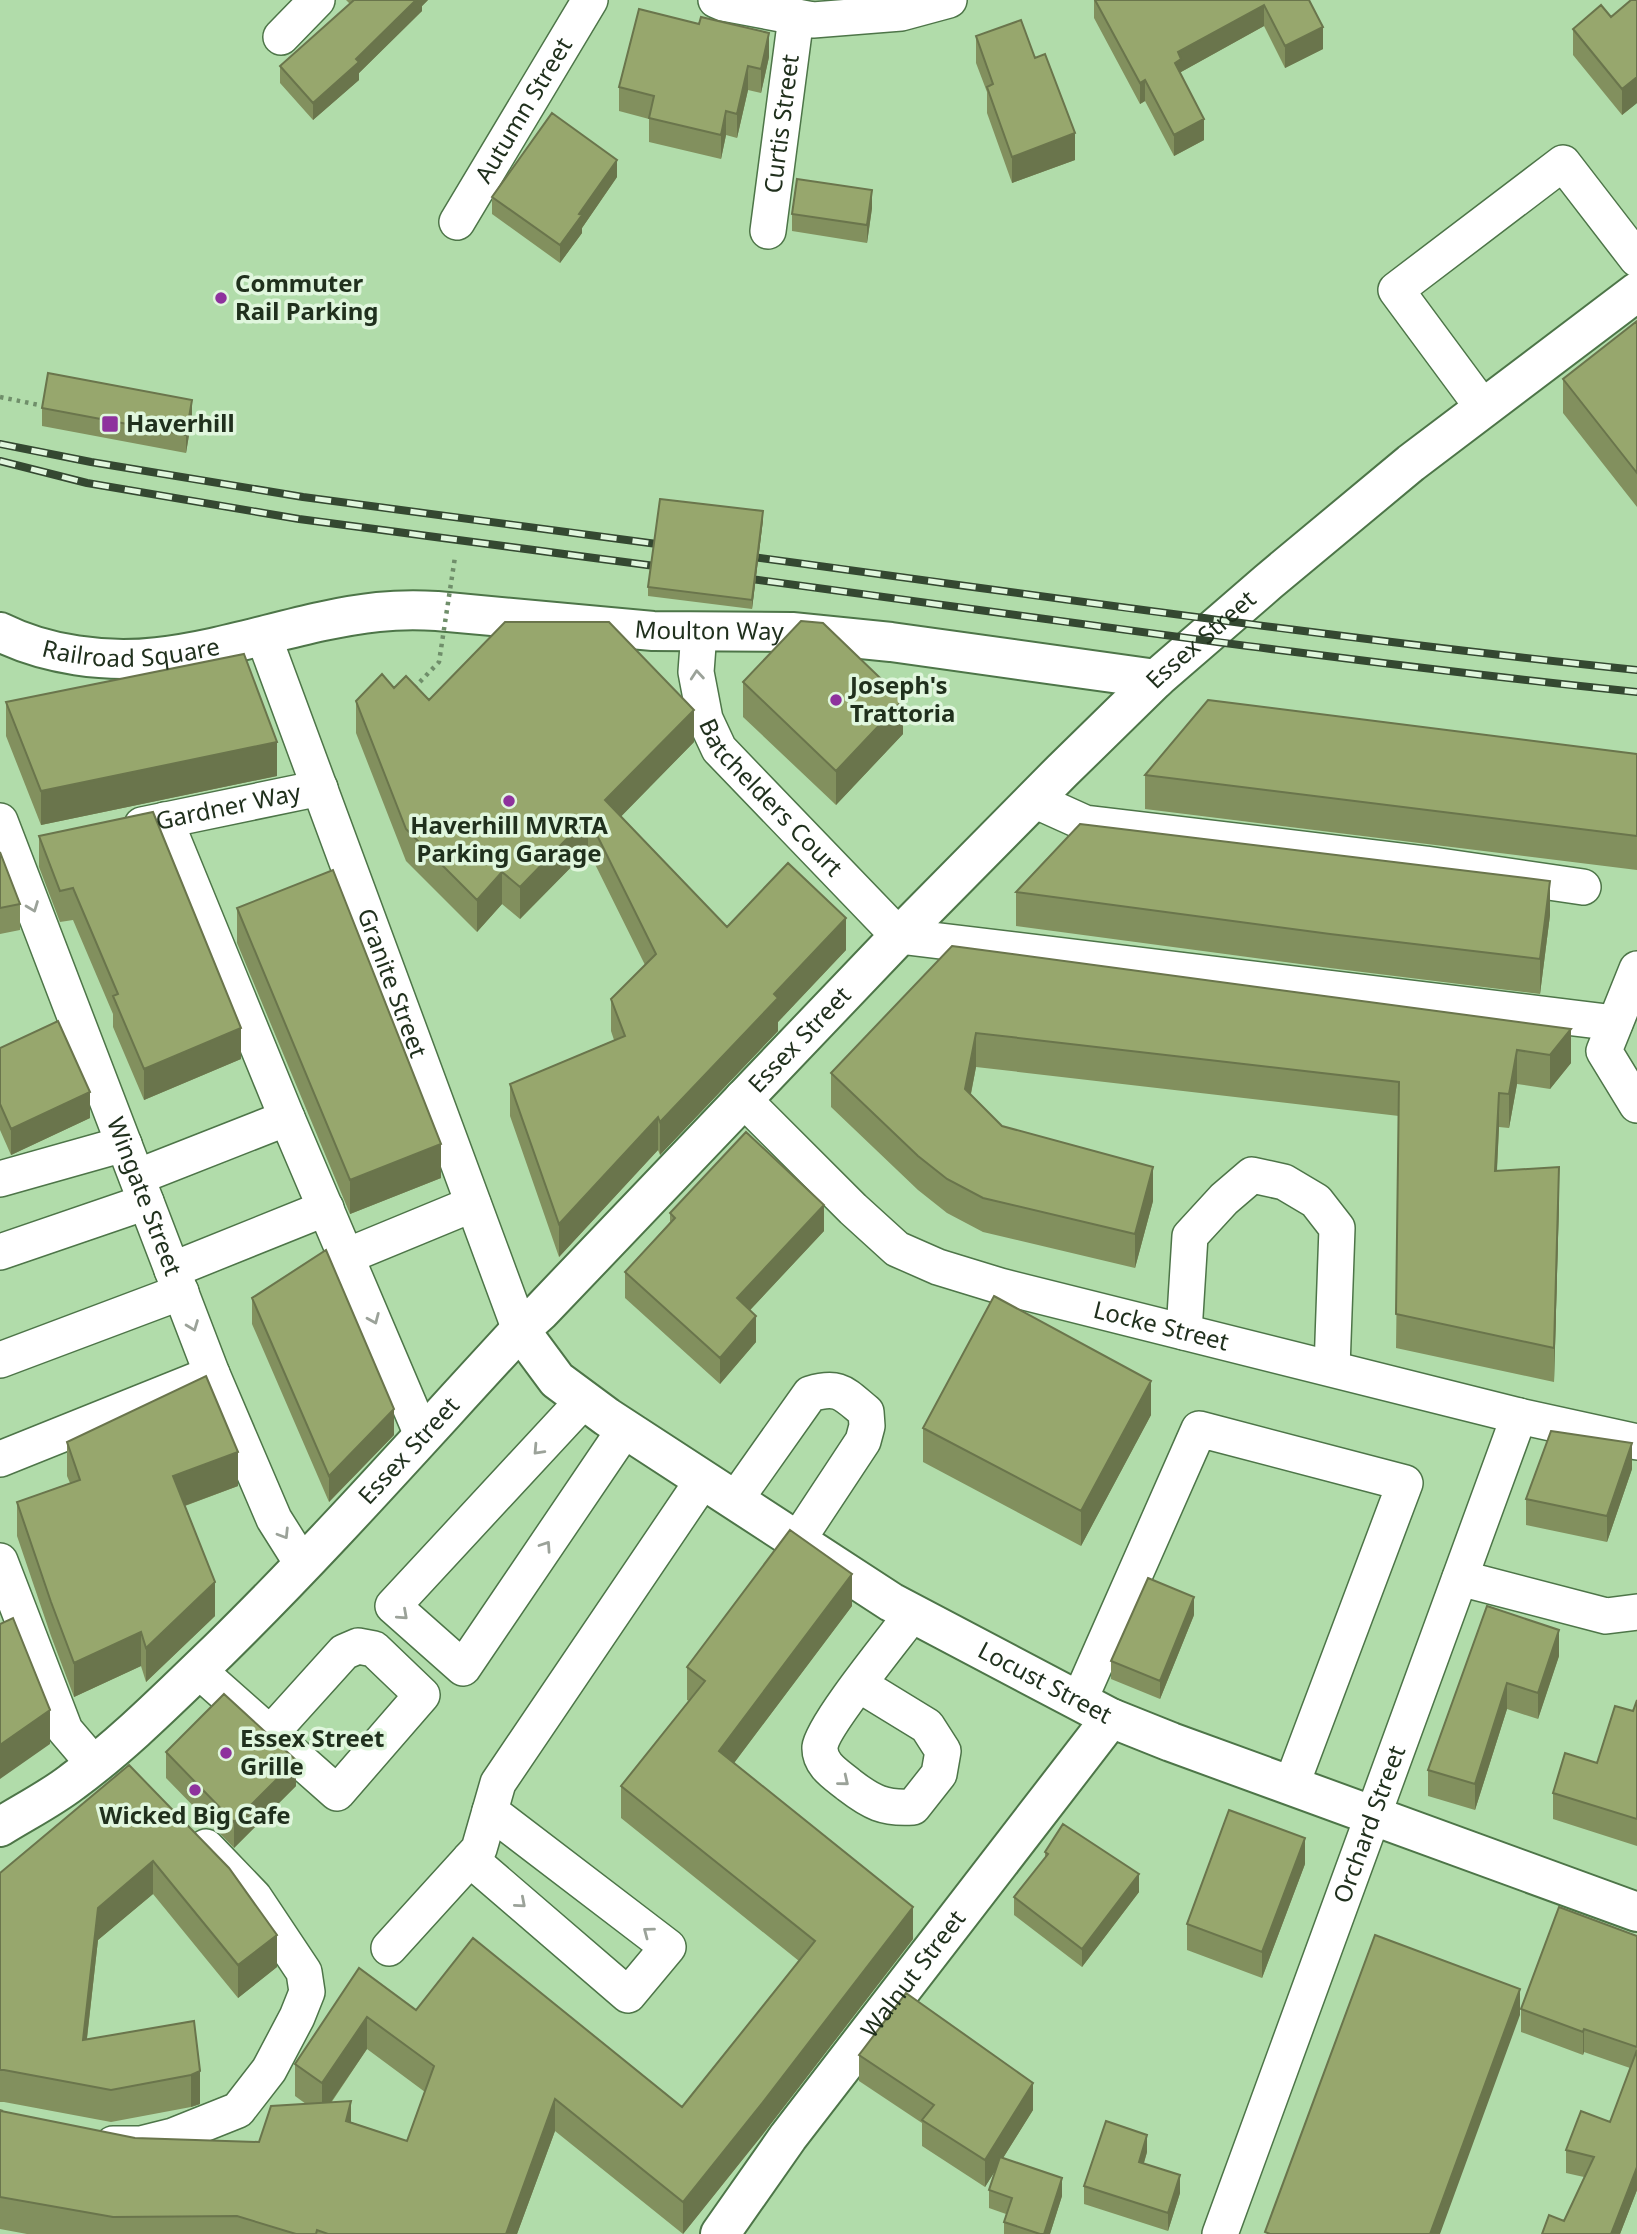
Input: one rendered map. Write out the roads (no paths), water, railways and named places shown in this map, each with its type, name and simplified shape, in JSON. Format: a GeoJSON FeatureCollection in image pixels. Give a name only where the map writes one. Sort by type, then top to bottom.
{"type":"FeatureCollection","features":[{"type":"Feature","properties":{"kind":"main road","name":"Essex Street"},"geometry":{"type":"LineString","coordinates":[[0,1827],[71,1783],[198,1670],[303,1565],[520,1330],[899,936],[1156,679],[1411,463],[1637,292]]}},
{"type":"Feature","properties":{"kind":"main road","name":"Moulton Way"},"geometry":{"type":"LineString","coordinates":[[263,635],[351,616],[407,610],[437,611],[653,631],[792,632],[891,642],[1156,679]]}},
{"type":"Feature","properties":{"kind":"main road","name":"Railroad Square"},"geometry":{"type":"LineString","coordinates":[[0,632],[57,652],[110,659],[157,657],[263,635]]}},
{"type":"Feature","properties":{"kind":"main road","name":"Locust Street"},"geometry":{"type":"LineString","coordinates":[[520,1330],[557,1380],[625,1429],[891,1602],[1095,1709],[1171,1742],[1637,1912]]}},
{"type":"Feature","properties":{"kind":"main road","name":"Walnut Street"},"geometry":{"type":"LineString","coordinates":[[720,2234],[1095,1709]]}},
{"type":"Feature","properties":{"kind":"street"},"geometry":{"type":"LineString","coordinates":[[281,37],[317,0]]}},
{"type":"Feature","properties":{"kind":"street","name":"Autumn Street"},"geometry":{"type":"LineString","coordinates":[[457,222],[590,0]]}},
{"type":"Feature","properties":{"kind":"street"},"geometry":{"type":"LineString","coordinates":[[716,0],[813,20],[901,13],[949,0]]}},
{"type":"Feature","properties":{"kind":"street","name":"Curtis Street"},"geometry":{"type":"LineString","coordinates":[[768,231],[796,17]]}},
{"type":"Feature","properties":{"kind":"street"},"geometry":{"type":"LineString","coordinates":[[1484,408],[1396,290],[1563,163],[1637,259]]}},
{"type":"Feature","properties":{"kind":"street","name":"Batchelders Court"},"geometry":{"type":"LineString","coordinates":[[699,632],[696,673],[705,719],[719,749],[899,936]]}},
{"type":"Feature","properties":{"kind":"street","name":"Granite Street"},"geometry":{"type":"LineString","coordinates":[[263,635],[520,1330]]}},
{"type":"Feature","properties":{"kind":"street","name":"Gardner Way"},"geometry":{"type":"LineString","coordinates":[[114,831],[320,788]]}},
{"type":"Feature","properties":{"kind":"street"},"geometry":{"type":"LineString","coordinates":[[1034,800],[1085,823],[1426,864],[1583,887]]}},
{"type":"Feature","properties":{"kind":"street"},"geometry":{"type":"LineString","coordinates":[[165,820],[287,1118],[422,1436]]}},
{"type":"Feature","properties":{"kind":"street","name":"Wingate Street"},"geometry":{"type":"LineString","coordinates":[[17,840],[124,1144],[212,1374],[274,1519],[303,1565]]}},
{"type":"Feature","properties":{"kind":"street"},"geometry":{"type":"LineString","coordinates":[[899,936],[1615,1023]]}},
{"type":"Feature","properties":{"kind":"street"},"geometry":{"type":"LineString","coordinates":[[1637,969],[1604,1051],[1637,1105]]}},
{"type":"Feature","properties":{"kind":"street","name":"Locke Street"},"geometry":{"type":"LineString","coordinates":[[743,1098],[853,1209],[897,1249],[938,1266],[1000,1286],[1519,1416],[1627,1432]]}},
{"type":"Feature","properties":{"kind":"street"},"geometry":{"type":"LineString","coordinates":[[0,1252],[141,1189],[287,1118]]}},
{"type":"Feature","properties":{"kind":"street"},"geometry":{"type":"LineString","coordinates":[[0,1179],[124,1144]]}},
{"type":"Feature","properties":{"kind":"street"},"geometry":{"type":"LineString","coordinates":[[1184,1332],[1190,1236],[1224,1199],[1252,1175],[1284,1182],[1316,1201],[1337,1228],[1332,1368]]}},
{"type":"Feature","properties":{"kind":"street"},"geometry":{"type":"LineString","coordinates":[[347,1256],[474,1204]]}},
{"type":"Feature","properties":{"kind":"street"},"geometry":{"type":"LineString","coordinates":[[0,1360],[176,1281],[326,1208]]}},
{"type":"Feature","properties":{"kind":"street"},"geometry":{"type":"LineString","coordinates":[[0,1459],[212,1374]]}},
{"type":"Feature","properties":{"kind":"street"},"geometry":{"type":"LineString","coordinates":[[736,1500],[810,1394],[825,1390],[840,1391],[866,1412],[867,1426],[863,1441],[797,1541]]}},
{"type":"Feature","properties":{"kind":"street"},"geometry":{"type":"LineString","coordinates":[[584,1400],[393,1606],[463,1668],[625,1429]]}},
{"type":"Feature","properties":{"kind":"street","name":"Orchard Street"},"geometry":{"type":"LineString","coordinates":[[1220,2234],[1519,1416]]}},
{"type":"Feature","properties":{"kind":"street"},"geometry":{"type":"LineString","coordinates":[[1095,1709],[1199,1429],[1405,1483],[1290,1786]]}},
{"type":"Feature","properties":{"kind":"street"},"geometry":{"type":"LineString","coordinates":[[389,1948],[478,1849],[498,1783],[703,1480]]}},
{"type":"Feature","properties":{"kind":"street"},"geometry":{"type":"LineString","coordinates":[[0,1561],[65,1730],[102,1757],[138,1778]]}},
{"type":"Feature","properties":{"kind":"street"},"geometry":{"type":"LineString","coordinates":[[1460,1578],[1606,1616],[1637,1612]]}},
{"type":"Feature","properties":{"kind":"street"},"geometry":{"type":"LineString","coordinates":[[860,1685],[913,1614]]}},
{"type":"Feature","properties":{"kind":"street"},"geometry":{"type":"LineString","coordinates":[[198,1670],[270,1734]]}},
{"type":"Feature","properties":{"kind":"street"},"geometry":{"type":"LineString","coordinates":[[470,1859],[628,1995],[668,1947],[490,1811]]}},
{"type":"Feature","properties":{"kind":"street"},"geometry":{"type":"LineString","coordinates":[[82,2138],[123,2146],[141,2144],[173,2136],[238,2110],[269,2070],[307,1992],[304,1972],[254,1897],[184,1825]]}},
{"type":"Feature","properties":{"kind":"railway"},"geometry":{"type":"LineString","coordinates":[[0,444],[303,497],[672,546]]}},
{"type":"Feature","properties":{"kind":"railway"},"geometry":{"type":"LineString","coordinates":[[0,461],[87,483],[299,519],[670,568]]}},
{"type":"Feature","properties":{"kind":"railway"},"geometry":{"type":"LineString","coordinates":[[738,555],[1300,631],[1637,670]]}},
{"type":"Feature","properties":{"kind":"railway"},"geometry":{"type":"LineString","coordinates":[[736,577],[1299,653],[1637,692]]}},
{"type":"Feature","properties":{"kind":"place","name":"Commuter Rail Parking"},"geometry":{"type":"Point","coordinates":[221,298]}},
{"type":"Feature","properties":{"kind":"place","name":"Haverhill"},"geometry":{"type":"Point","coordinates":[110,424]}},
{"type":"Feature","properties":{"kind":"place","name":"Joseph's Trattoria"},"geometry":{"type":"Point","coordinates":[836,700]}},
{"type":"Feature","properties":{"kind":"place","name":"Haverhill MVRTA Parking Garage"},"geometry":{"type":"Point","coordinates":[509,801]}},
{"type":"Feature","properties":{"kind":"place","name":"Essex Street Grille"},"geometry":{"type":"Point","coordinates":[226,1753]}},
{"type":"Feature","properties":{"kind":"place","name":"Wicked Big Cafe"},"geometry":{"type":"Point","coordinates":[195,1790]}}]}
